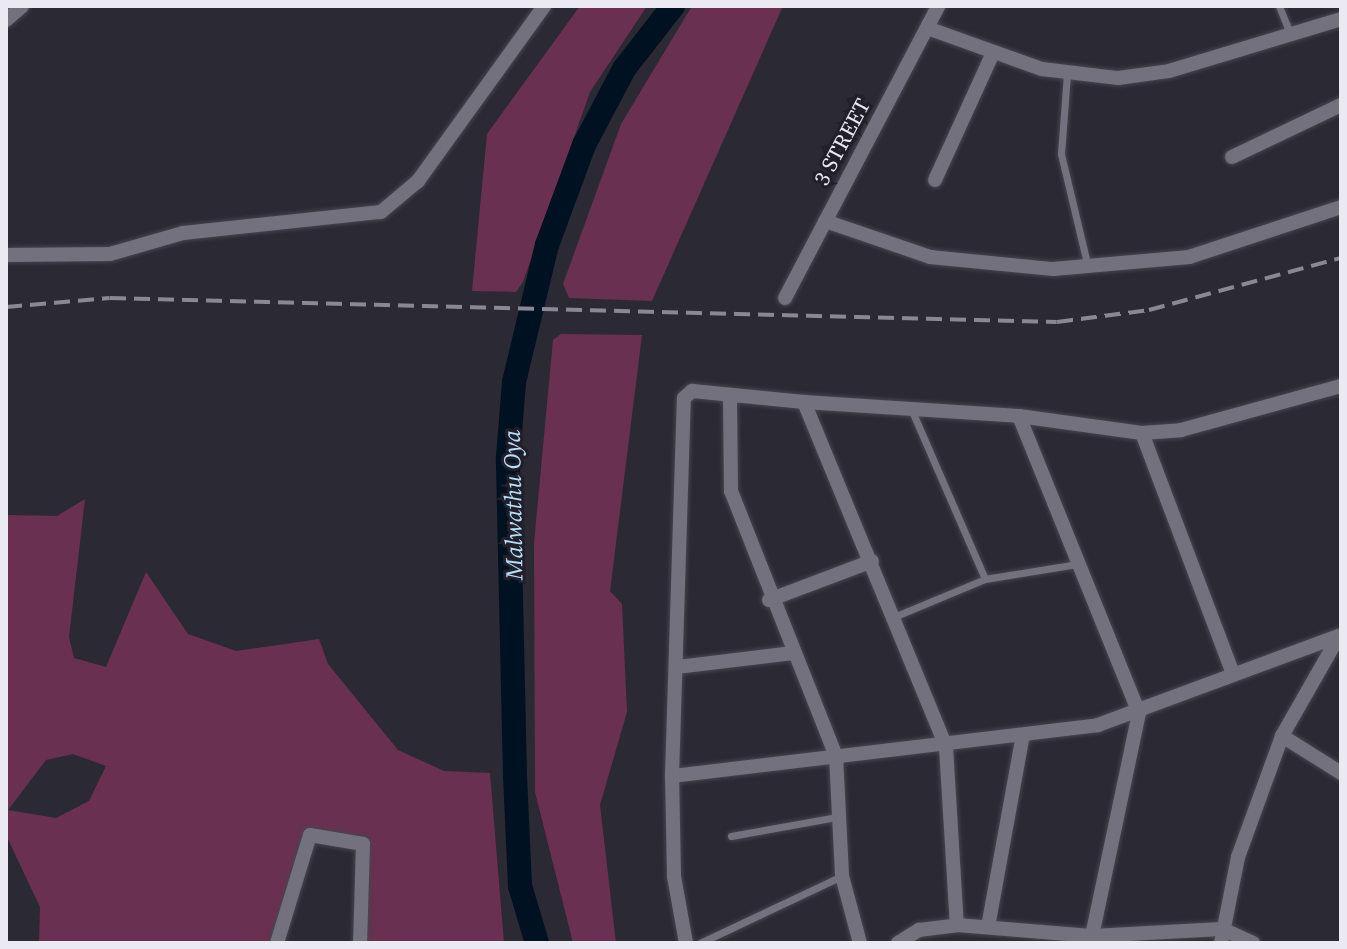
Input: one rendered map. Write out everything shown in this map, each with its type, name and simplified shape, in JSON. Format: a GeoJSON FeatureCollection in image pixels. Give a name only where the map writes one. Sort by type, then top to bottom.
{"type":"FeatureCollection","features":[{"type":"Feature","properties":{"kind":"street"},"geometry":{"type":"LineString","coordinates":[[6,20],[22,6]]}},
{"type":"Feature","properties":{"kind":"street"},"geometry":{"type":"LineString","coordinates":[[7,258],[110,254],[183,233],[381,212],[418,181],[544,6]]}},
{"type":"Feature","properties":{"kind":"street","name":"3 STREET"},"geometry":{"type":"LineString","coordinates":[[785,298],[930,29],[938,6]]}},
{"type":"Feature","properties":{"kind":"street"},"geometry":{"type":"LineString","coordinates":[[930,29],[993,53],[1067,74],[1118,78],[1169,71],[1341,19]]}},
{"type":"Feature","properties":{"kind":"street"},"geometry":{"type":"LineString","coordinates":[[935,180],[993,53]]}},
{"type":"Feature","properties":{"kind":"street"},"geometry":{"type":"LineString","coordinates":[[1232,157],[1341,105]]}},
{"type":"Feature","properties":{"kind":"street"},"geometry":{"type":"LineString","coordinates":[[825,221],[948,261],[1088,267],[1189,257],[1341,207]]}},
{"type":"Feature","properties":{"kind":"street"},"geometry":{"type":"LineString","coordinates":[[686,943],[674,876],[672,776],[684,398],[692,391],[912,411],[1019,416],[1142,433],[1181,430],[1341,386]]}},
{"type":"Feature","properties":{"kind":"street"},"geometry":{"type":"LineString","coordinates":[[730,396],[731,491],[769,600],[836,756],[842,876],[860,943]]}},
{"type":"Feature","properties":{"kind":"street"},"geometry":{"type":"LineString","coordinates":[[804,402],[896,616],[946,747],[957,925]]}},
{"type":"Feature","properties":{"kind":"street"},"geometry":{"type":"LineString","coordinates":[[1019,416],[1139,713],[1092,936]]}},
{"type":"Feature","properties":{"kind":"street"},"geometry":{"type":"LineString","coordinates":[[1142,433],[1233,674]]}},
{"type":"Feature","properties":{"kind":"street"},"geometry":{"type":"LineString","coordinates":[[769,600],[872,561]]}},
{"type":"Feature","properties":{"kind":"street"},"geometry":{"type":"LineString","coordinates":[[672,776],[836,756],[946,747],[1139,713],[1233,674],[1340,636]]}},
{"type":"Feature","properties":{"kind":"street"},"geometry":{"type":"LineString","coordinates":[[1221,936],[1238,857],[1282,736],[1340,636]]}},
{"type":"Feature","properties":{"kind":"street"},"geometry":{"type":"LineString","coordinates":[[677,667],[792,653]]}},
{"type":"Feature","properties":{"kind":"street"},"geometry":{"type":"LineString","coordinates":[[988,927],[1023,735]]}},
{"type":"Feature","properties":{"kind":"street"},"geometry":{"type":"LineString","coordinates":[[1282,736],[1341,773]]}},
{"type":"Feature","properties":{"kind":"street"},"geometry":{"type":"LineString","coordinates":[[277,943],[310,835],[363,844],[360,943]]}},
{"type":"Feature","properties":{"kind":"street"},"geometry":{"type":"LineString","coordinates":[[898,943],[919,930],[957,925],[1068,939],[1092,936],[1221,936],[1253,943]]}},
{"type":"Feature","properties":{"kind":"lane"},"geometry":{"type":"LineString","coordinates":[[1279,6],[1290,33]]}},
{"type":"Feature","properties":{"kind":"lane"},"geometry":{"type":"LineString","coordinates":[[1067,74],[1061,154],[1088,267]]}},
{"type":"Feature","properties":{"kind":"lane"},"geometry":{"type":"LineString","coordinates":[[912,411],[985,579]]}},
{"type":"Feature","properties":{"kind":"lane"},"geometry":{"type":"LineString","coordinates":[[896,616],[985,579],[1079,564]]}},
{"type":"Feature","properties":{"kind":"lane"},"geometry":{"type":"LineString","coordinates":[[731,836],[837,817]]}},
{"type":"Feature","properties":{"kind":"lane"},"geometry":{"type":"LineString","coordinates":[[700,943],[842,876]]}},
{"type":"Feature","properties":{"kind":"shaded area"},"geometry":{"type":"Polygon","coordinates":[[[580,6],[647,6],[590,92],[523,282],[516,292],[472,291],[487,134],[580,6]]]}},
{"type":"Feature","properties":{"kind":"shaded area"},"geometry":{"type":"Polygon","coordinates":[[[692,6],[783,6],[652,301],[569,298],[563,284],[621,124],[692,6]]]}},
{"type":"Feature","properties":{"kind":"shaded area"},"geometry":{"type":"Polygon","coordinates":[[[561,334],[642,335],[610,591],[622,604],[627,712],[600,805],[616,943],[573,943],[535,792],[534,543],[553,340],[561,334]]]}},
{"type":"Feature","properties":{"kind":"shaded area"},"geometry":{"type":"Polygon","coordinates":[[[85,499],[69,637],[74,658],[106,667],[146,572],[188,634],[236,651],[319,639],[328,664],[398,750],[444,771],[490,773],[504,943],[360,943],[363,844],[310,835],[277,943],[39,943],[40,907],[6,835],[6,515],[57,516],[85,499]],[[73,754],[46,760],[8,810],[56,818],[89,801],[106,766],[73,754]]]}},
{"type":"Feature","properties":{"kind":"waterway","name":"Malwathu Oya"},"geometry":{"type":"LineString","coordinates":[[537,943],[520,886],[515,775],[508,457],[514,382],[547,245],[584,145],[624,69],[673,6]]}},
{"type":"Feature","properties":{"kind":"railway"},"geometry":{"type":"LineString","coordinates":[[6,307],[110,298],[1057,322],[1149,310],[1341,258]]}}]}
